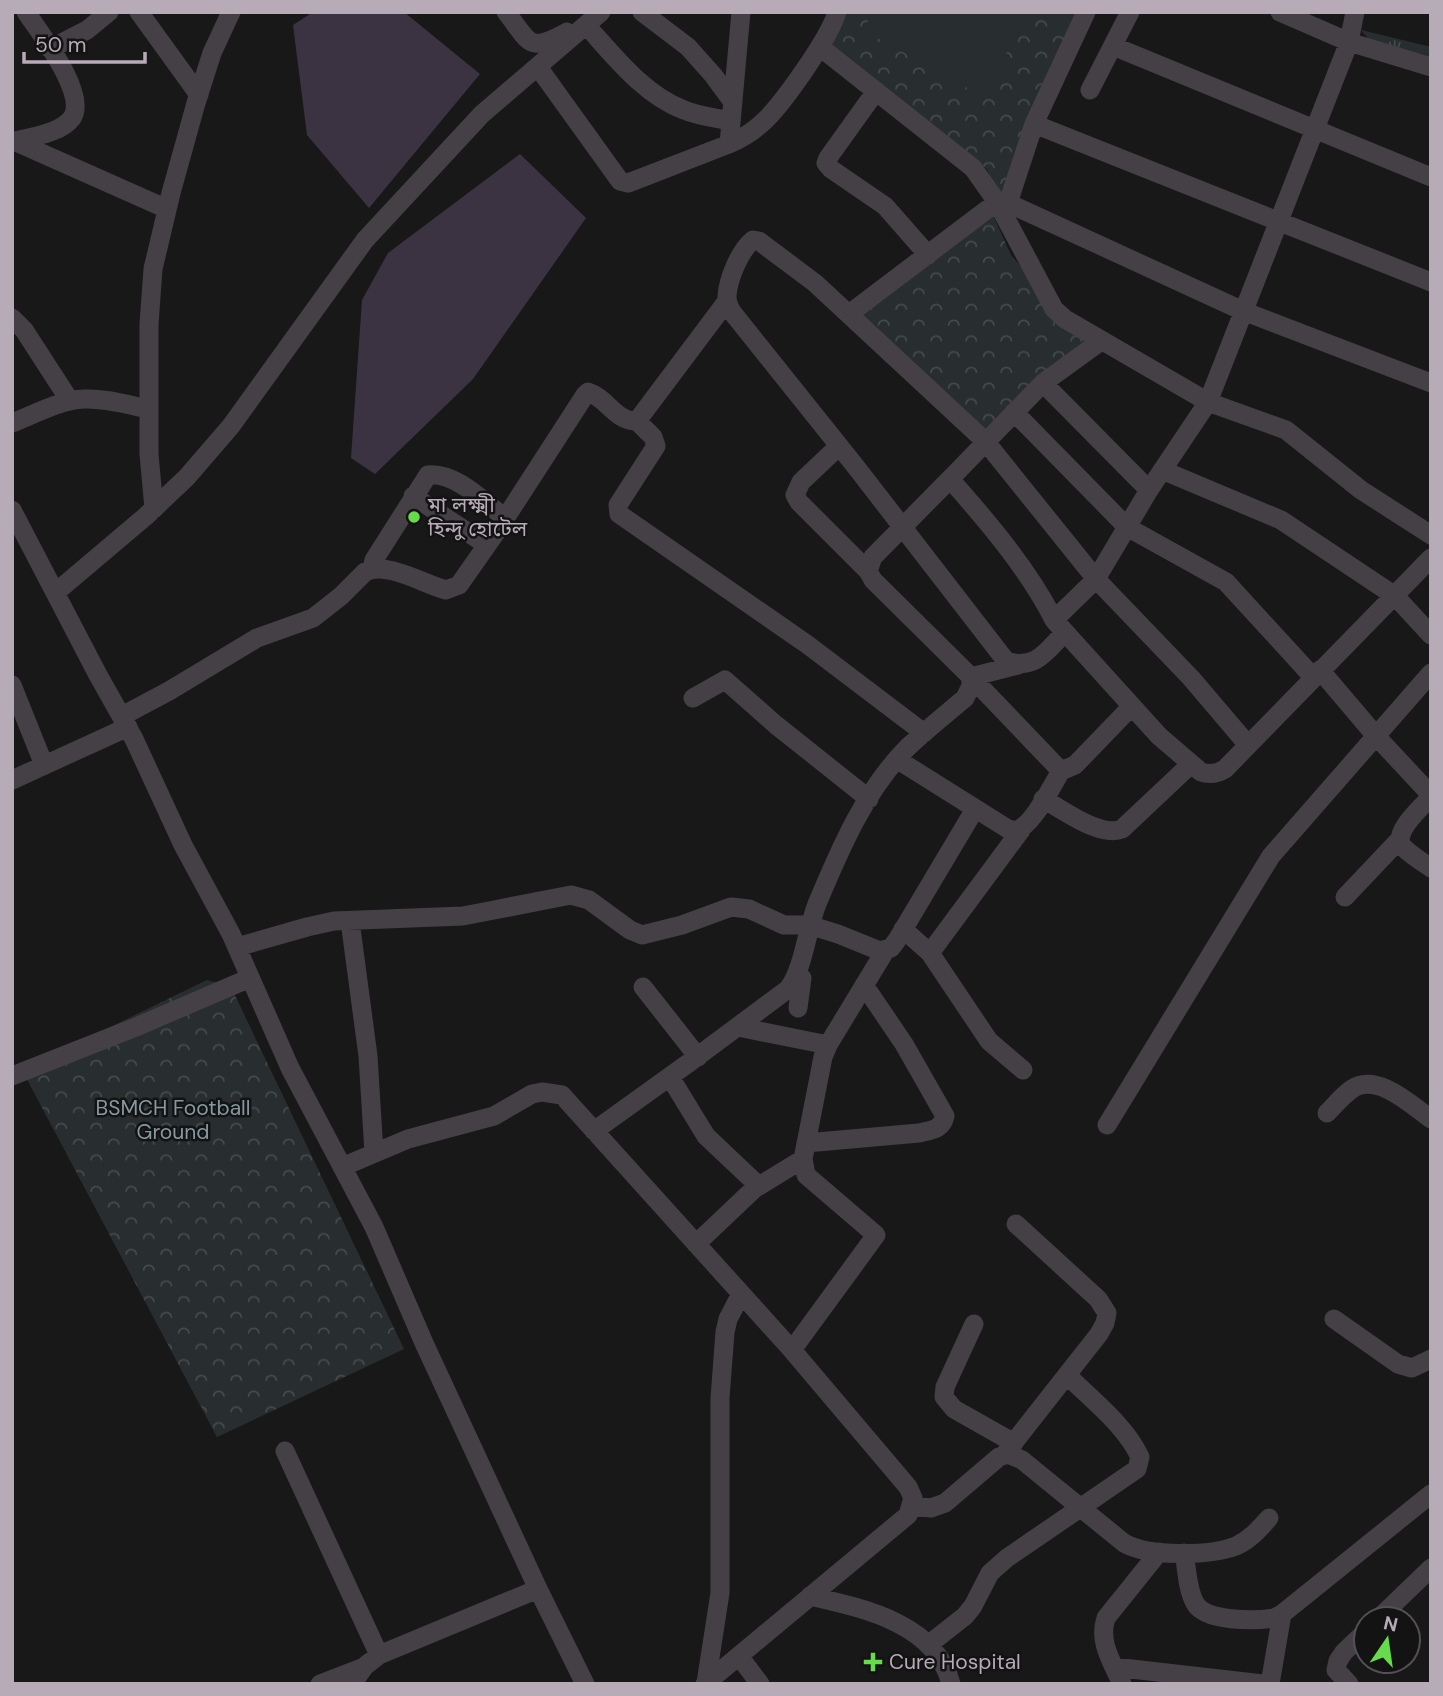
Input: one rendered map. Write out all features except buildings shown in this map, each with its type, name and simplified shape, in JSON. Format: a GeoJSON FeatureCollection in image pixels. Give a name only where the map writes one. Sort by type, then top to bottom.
{"type":"FeatureCollection","features":[{"type":"Feature","properties":{"kind":"street"},"geometry":{"type":"LineString","coordinates":[[13,142],[50,132],[72,117],[76,107],[74,90],[26,12]]}},
{"type":"Feature","properties":{"kind":"street"},"geometry":{"type":"LineString","coordinates":[[50,49],[88,30],[109,12]]}},
{"type":"Feature","properties":{"kind":"street"},"geometry":{"type":"LineString","coordinates":[[139,12],[199,95]]}},
{"type":"Feature","properties":{"kind":"street"},"geometry":{"type":"LineString","coordinates":[[154,509],[149,454],[149,324],[152,279],[167,209],[199,95],[212,52],[231,12]]}},
{"type":"Feature","properties":{"kind":"street"},"geometry":{"type":"LineString","coordinates":[[506,12],[535,45],[545,44],[595,16]]}},
{"type":"Feature","properties":{"kind":"street"},"geometry":{"type":"LineString","coordinates":[[642,12],[688,47],[732,112]]}},
{"type":"Feature","properties":{"kind":"street"},"geometry":{"type":"LineString","coordinates":[[729,144],[741,12]]}},
{"type":"Feature","properties":{"kind":"street"},"geometry":{"type":"LineString","coordinates":[[538,67],[620,181],[628,183],[744,137],[770,115],[820,47],[837,12]]}},
{"type":"Feature","properties":{"kind":"street"},"geometry":{"type":"LineString","coordinates":[[849,314],[1003,203],[1034,124],[1086,12]]}},
{"type":"Feature","properties":{"kind":"street"},"geometry":{"type":"LineString","coordinates":[[1090,90],[1130,12]]}},
{"type":"Feature","properties":{"kind":"street"},"geometry":{"type":"LineString","coordinates":[[1280,12],[1349,42],[1431,66]]}},
{"type":"Feature","properties":{"kind":"street"},"geometry":{"type":"LineString","coordinates":[[971,677],[1027,664],[1042,656],[1059,626],[1096,579],[1149,490],[1208,402],[1349,42],[1355,12]]}},
{"type":"Feature","properties":{"kind":"street"},"geometry":{"type":"LineString","coordinates":[[55,593],[154,509],[187,477],[231,426],[365,240],[482,114],[595,16]]}},
{"type":"Feature","properties":{"kind":"street"},"geometry":{"type":"LineString","coordinates":[[595,16],[629,72],[663,100],[686,111],[732,112]]}},
{"type":"Feature","properties":{"kind":"street"},"geometry":{"type":"LineString","coordinates":[[1113,46],[1431,177]]}},
{"type":"Feature","properties":{"kind":"street"},"geometry":{"type":"LineString","coordinates":[[820,47],[964,160],[981,178],[1003,203],[1054,309],[1065,319],[1208,402],[1286,430],[1361,490],[1431,536]]}},
{"type":"Feature","properties":{"kind":"street"},"geometry":{"type":"LineString","coordinates":[[876,91],[827,163],[831,169],[885,206],[928,255]]}},
{"type":"Feature","properties":{"kind":"street"},"geometry":{"type":"LineString","coordinates":[[1034,124],[1431,282]]}},
{"type":"Feature","properties":{"kind":"street"},"geometry":{"type":"LineString","coordinates":[[13,142],[167,209]]}},
{"type":"Feature","properties":{"kind":"street"},"geometry":{"type":"LineString","coordinates":[[1003,203],[1243,311],[1431,383]]}},
{"type":"Feature","properties":{"kind":"street"},"geometry":{"type":"LineString","coordinates":[[637,421],[727,300],[743,251],[753,240],[768,247],[815,282],[985,441],[1096,579],[1191,678],[1248,744]]}},
{"type":"Feature","properties":{"kind":"street"},"geometry":{"type":"LineString","coordinates":[[727,300],[732,312],[1006,661],[1018,665]]}},
{"type":"Feature","properties":{"kind":"street"},"geometry":{"type":"LineString","coordinates":[[12,318],[24,330],[70,401]]}},
{"type":"Feature","properties":{"kind":"street"},"geometry":{"type":"LineString","coordinates":[[868,571],[873,556],[1043,383],[1101,341]]}},
{"type":"Feature","properties":{"kind":"street"},"geometry":{"type":"LineString","coordinates":[[1043,383],[1149,490]]}},
{"type":"Feature","properties":{"kind":"street"},"geometry":{"type":"LineString","coordinates":[[12,780],[125,722],[169,691],[257,638],[313,618],[365,572],[386,569],[439,588],[453,589],[459,585],[588,392],[595,394],[624,419],[637,421],[653,437],[656,446],[618,505],[619,514],[808,645],[924,733]]}},
{"type":"Feature","properties":{"kind":"street"},"geometry":{"type":"LineString","coordinates":[[12,423],[70,401],[105,400],[149,409]]}},
{"type":"Feature","properties":{"kind":"street"},"geometry":{"type":"LineString","coordinates":[[1014,412],[1127,527],[1226,582],[1317,673],[1431,796],[1403,828],[1399,840],[1345,897]]}},
{"type":"Feature","properties":{"kind":"street"},"geometry":{"type":"LineString","coordinates":[[839,446],[802,482],[795,495],[799,502],[1062,771]]}},
{"type":"Feature","properties":{"kind":"street"},"geometry":{"type":"LineString","coordinates":[[1162,470],[1281,520],[1395,596],[1431,635]]}},
{"type":"Feature","properties":{"kind":"street"},"geometry":{"type":"LineString","coordinates":[[372,569],[374,560],[428,475],[438,474],[459,484],[505,518]]}},
{"type":"Feature","properties":{"kind":"street"},"geometry":{"type":"LineString","coordinates":[[950,479],[991,526],[1059,626],[1159,736],[1201,772],[1218,773],[1225,769],[1431,558]]}},
{"type":"Feature","properties":{"kind":"street"},"geometry":{"type":"LineString","coordinates":[[413,496],[487,545]]}},
{"type":"Feature","properties":{"kind":"street"},"geometry":{"type":"LineString","coordinates":[[12,510],[125,722],[183,845],[237,947],[290,1068],[374,1227],[538,1589],[585,1684]]}},
{"type":"Feature","properties":{"kind":"street"},"geometry":{"type":"LineString","coordinates":[[1107,1125],[1271,856],[1431,673]]}},
{"type":"Feature","properties":{"kind":"street"},"geometry":{"type":"LineString","coordinates":[[594,1131],[788,989],[797,977],[809,925],[834,864],[869,799],[898,760],[924,733],[965,698],[971,685],[971,677]]}},
{"type":"Feature","properties":{"kind":"street"},"geometry":{"type":"LineString","coordinates":[[693,698],[725,680],[869,799]]}},
{"type":"Feature","properties":{"kind":"street"},"geometry":{"type":"LineString","coordinates":[[12,685],[44,765]]}},
{"type":"Feature","properties":{"kind":"street"},"geometry":{"type":"LineString","coordinates":[[930,953],[1034,815],[1062,771],[1075,765],[1132,706]]}},
{"type":"Feature","properties":{"kind":"street"},"geometry":{"type":"LineString","coordinates":[[898,760],[1008,829],[1021,830]]}},
{"type":"Feature","properties":{"kind":"street"},"geometry":{"type":"LineString","coordinates":[[1044,799],[1099,829],[1115,832],[1122,829],[1191,764]]}},
{"type":"Feature","properties":{"kind":"street"},"geometry":{"type":"LineString","coordinates":[[792,1350],[876,1235],[806,1175],[804,1151],[823,1057],[864,985],[903,929],[975,809]]}},
{"type":"Feature","properties":{"kind":"street"},"geometry":{"type":"LineString","coordinates":[[1399,840],[1402,846],[1431,868]]}},
{"type":"Feature","properties":{"kind":"street"},"geometry":{"type":"LineString","coordinates":[[237,947],[307,927],[350,921],[463,916],[570,895],[589,900],[630,930],[642,935],[651,935],[731,907],[749,909],[784,925],[809,925],[872,949],[886,951]]}},
{"type":"Feature","properties":{"kind":"street"},"geometry":{"type":"LineString","coordinates":[[350,921],[368,1056],[374,1153]]}},
{"type":"Feature","properties":{"kind":"street"},"geometry":{"type":"LineString","coordinates":[[903,929],[930,953],[989,1041],[1023,1070]]}},
{"type":"Feature","properties":{"kind":"street"},"geometry":{"type":"LineString","coordinates":[[797,977],[802,978],[798,1007]]}},
{"type":"Feature","properties":{"kind":"street"},"geometry":{"type":"LineString","coordinates":[[12,1076],[250,978]]}},
{"type":"Feature","properties":{"kind":"street"},"geometry":{"type":"LineString","coordinates":[[696,1244],[759,1186],[804,1151],[919,1133],[937,1129],[943,1123],[945,1116],[904,1044],[864,985]]}},
{"type":"Feature","properties":{"kind":"street"},"geometry":{"type":"LineString","coordinates":[[643,987],[698,1056]]}},
{"type":"Feature","properties":{"kind":"street"},"geometry":{"type":"LineString","coordinates":[[738,1027],[828,1045]]}},
{"type":"Feature","properties":{"kind":"street"},"geometry":{"type":"LineString","coordinates":[[670,1077],[706,1136],[759,1186]]}},
{"type":"Feature","properties":{"kind":"street"},"geometry":{"type":"LineString","coordinates":[[1328,1113],[1352,1089],[1365,1083],[1388,1090],[1431,1119]]}},
{"type":"Feature","properties":{"kind":"street"},"geometry":{"type":"LineString","coordinates":[[342,1167],[408,1139],[494,1116],[532,1094],[542,1092],[562,1095],[792,1350],[908,1487],[914,1498],[908,1515],[706,1683]]}},
{"type":"Feature","properties":{"kind":"street"},"geometry":{"type":"LineString","coordinates":[[912,1506],[931,1508],[945,1503],[1009,1449],[1105,1323],[1107,1313],[1098,1299],[1016,1224]]}},
{"type":"Feature","properties":{"kind":"street"},"geometry":{"type":"LineString","coordinates":[[706,1683],[719,1613],[721,1578],[720,1398],[725,1332],[728,1319],[741,1294]]}},
{"type":"Feature","properties":{"kind":"street"},"geometry":{"type":"LineString","coordinates":[[1334,1319],[1398,1364],[1412,1368],[1431,1359]]}},
{"type":"Feature","properties":{"kind":"street"},"geometry":{"type":"LineString","coordinates":[[974,1324],[945,1387],[944,1397],[954,1409],[1009,1449],[1131,1548],[1202,1554],[1236,1546],[1253,1535],[1269,1518]]}},
{"type":"Feature","properties":{"kind":"street"},"geometry":{"type":"LineString","coordinates":[[928,1645],[965,1616],[990,1573],[1007,1558],[1137,1469],[1140,1457],[1116,1424],[1067,1375]]}},
{"type":"Feature","properties":{"kind":"street"},"geometry":{"type":"LineString","coordinates":[[285,1451],[372,1661]]}},
{"type":"Feature","properties":{"kind":"street"},"geometry":{"type":"LineString","coordinates":[[1184,1553],[1192,1597],[1200,1609],[1208,1614],[1233,1618],[1269,1619],[1282,1614],[1431,1494]]}},
{"type":"Feature","properties":{"kind":"street"},"geometry":{"type":"LineString","coordinates":[[1159,1552],[1106,1618],[1102,1636],[1118,1675],[1263,1684]]}},
{"type":"Feature","properties":{"kind":"street"},"geometry":{"type":"LineString","coordinates":[[1393,1605],[1431,1569]]}},
{"type":"Feature","properties":{"kind":"street"},"geometry":{"type":"LineString","coordinates":[[320,1684],[538,1589]]}},
{"type":"Feature","properties":{"kind":"street"},"geometry":{"type":"LineString","coordinates":[[810,1596],[876,1613],[919,1637],[928,1645],[951,1684]]}},
{"type":"Feature","properties":{"kind":"street"},"geometry":{"type":"LineString","coordinates":[[1270,1684],[1282,1614]]}},
{"type":"Feature","properties":{"kind":"street"},"geometry":{"type":"LineString","coordinates":[[1349,1684],[1336,1670],[1338,1661],[1352,1646]]}},
{"type":"Feature","properties":{"kind":"street"},"geometry":{"type":"LineString","coordinates":[[739,1656],[760,1684]]}},
{"type":"Feature","properties":{"kind":"street"},"geometry":{"type":"LineString","coordinates":[[352,1684],[372,1661]]}},
{"type":"Feature","properties":{"kind":"green space"},"geometry":{"type":"Polygon","coordinates":[[[844,12],[1078,12],[1001,195],[987,169],[827,45],[844,12]]]}},
{"type":"Feature","properties":{"kind":"green space"},"geometry":{"type":"Polygon","coordinates":[[[873,12],[1029,12],[982,96],[863,30],[873,12]]]}},
{"type":"Feature","properties":{"kind":"green space"},"geometry":{"type":"Polygon","coordinates":[[[1361,30],[1431,47],[1431,58],[1371,42],[1361,30]]]}},
{"type":"Feature","properties":{"kind":"green space"},"geometry":{"type":"Polygon","coordinates":[[[992,213],[1011,255],[1044,293],[1090,338],[985,441],[856,320],[992,213]]]}},
{"type":"Feature","properties":{"kind":"green space","name":"BSMCH Football Ground"},"geometry":{"type":"Polygon","coordinates":[[[207,980],[231,987],[404,1349],[217,1437],[22,1070],[207,980]]]}},
{"type":"Feature","properties":{"kind":"shaded area"},"geometry":{"type":"Polygon","coordinates":[[[313,12],[404,12],[480,74],[369,208],[307,135],[293,25],[313,12]]]}},
{"type":"Feature","properties":{"kind":"shaded area"},"geometry":{"type":"Polygon","coordinates":[[[520,154],[586,218],[473,379],[375,474],[351,458],[362,300],[388,253],[520,154]]]}},
{"type":"Feature","properties":{"kind":"place","name":"মা লক্ষ্মী হিন্দু হোটেল"},"geometry":{"type":"Point","coordinates":[414,517]}},
{"type":"Feature","properties":{"kind":"place","name":"Cure Hospital"},"geometry":{"type":"Point","coordinates":[873,1662]}}]}
